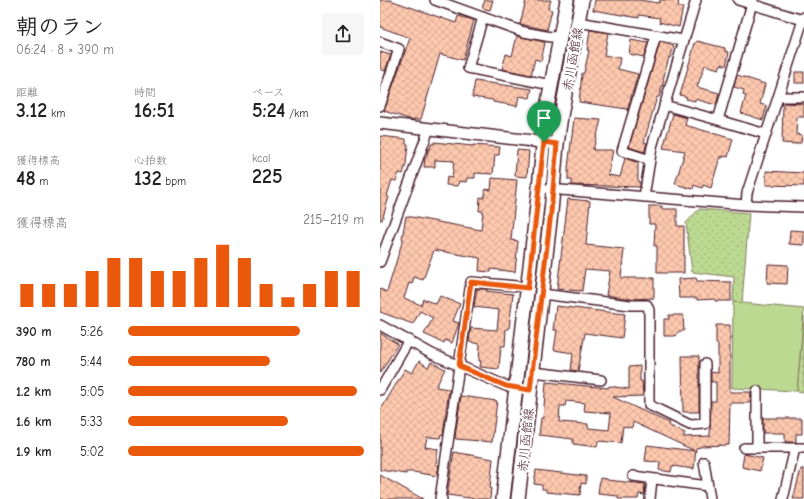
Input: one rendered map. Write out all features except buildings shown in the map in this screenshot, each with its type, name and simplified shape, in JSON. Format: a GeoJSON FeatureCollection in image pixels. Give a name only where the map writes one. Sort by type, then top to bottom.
{"type":"FeatureCollection","features":[{"type":"Feature","properties":{"kind":"main road","name":"赤川函館線"},"geometry":{"type":"LineString","coordinates":[[503,499],[540,188],[546,113],[567,0]]}},
{"type":"Feature","properties":{"kind":"main road","name":"赤川函館線"},"geometry":{"type":"LineString","coordinates":[[519,499],[557,144],[582,0]]}},
{"type":"Feature","properties":{"kind":"street"},"geometry":{"type":"LineString","coordinates":[[435,0],[524,32],[551,37],[560,36]]}},
{"type":"Feature","properties":{"kind":"street"},"geometry":{"type":"LineString","coordinates":[[644,197],[652,147],[696,0]]}},
{"type":"Feature","properties":{"kind":"street"},"geometry":{"type":"LineString","coordinates":[[738,0],[752,2],[804,18],[766,134],[748,193],[746,205]]}},
{"type":"Feature","properties":{"kind":"street"},"geometry":{"type":"LineString","coordinates":[[718,120],[752,2]]}},
{"type":"Feature","properties":{"kind":"street"},"geometry":{"type":"LineString","coordinates":[[483,17],[468,68],[552,85]]}},
{"type":"Feature","properties":{"kind":"street"},"geometry":{"type":"LineString","coordinates":[[578,22],[683,40]]}},
{"type":"Feature","properties":{"kind":"street"},"geometry":{"type":"LineString","coordinates":[[650,160],[622,151],[656,36]]}},
{"type":"Feature","properties":{"kind":"street"},"geometry":{"type":"LineString","coordinates":[[380,42],[399,49],[380,106]]}},
{"type":"Feature","properties":{"kind":"street"},"geometry":{"type":"LineString","coordinates":[[778,97],[804,97]]}},
{"type":"Feature","properties":{"kind":"street"},"geometry":{"type":"LineString","coordinates":[[664,105],[766,134]]}},
{"type":"Feature","properties":{"kind":"street"},"geometry":{"type":"LineString","coordinates":[[380,123],[557,144]]}},
{"type":"Feature","properties":{"kind":"street"},"geometry":{"type":"LineString","coordinates":[[380,262],[429,129]]}},
{"type":"Feature","properties":{"kind":"street"},"geometry":{"type":"LineString","coordinates":[[540,188],[746,205],[804,207]]}},
{"type":"Feature","properties":{"kind":"street"},"geometry":{"type":"LineString","coordinates":[[442,499],[440,499],[471,282],[528,288]]}},
{"type":"Feature","properties":{"kind":"street"},"geometry":{"type":"LineString","coordinates":[[542,294],[630,305],[647,305],[649,310],[649,405],[690,425],[705,424],[705,364]]}},
{"type":"Feature","properties":{"kind":"street"},"geometry":{"type":"LineString","coordinates":[[380,325],[432,354],[459,366],[506,386],[530,390]]}},
{"type":"Feature","properties":{"kind":"street"},"geometry":{"type":"LineString","coordinates":[[380,390],[409,340]]}},
{"type":"Feature","properties":{"kind":"street"},"geometry":{"type":"LineString","coordinates":[[533,372],[601,380]]}},
{"type":"Feature","properties":{"kind":"street"},"geometry":{"type":"LineString","coordinates":[[757,391],[757,448]]}},
{"type":"Feature","properties":{"kind":"street"},"geometry":{"type":"LineString","coordinates":[[744,448],[799,448],[783,499]]}},
{"type":"Feature","properties":{"kind":"street"},"geometry":{"type":"LineString","coordinates":[[704,462],[710,499]]}},
{"type":"Feature","properties":{"kind":"street"},"geometry":{"type":"LineString","coordinates":[[633,476],[708,486]]}},
{"type":"Feature","properties":{"kind":"street"},"geometry":{"type":"LineString","coordinates":[[650,499],[652,478]]}},
{"type":"Feature","properties":{"kind":"green space"},"geometry":{"type":"Polygon","coordinates":[[[699,209],[749,213],[742,303],[733,302],[734,277],[692,272],[686,223],[699,209]]]}},
{"type":"Feature","properties":{"kind":"green space"},"geometry":{"type":"Polygon","coordinates":[[[733,302],[804,309],[797,391],[732,388],[733,302]]]}},
{"type":"Feature","properties":{"kind":"green space"},"geometry":{"type":"Polygon","coordinates":[[[804,316],[804,392],[797,391],[804,316]]]}},
{"type":"Feature","properties":{"kind":"route"},"geometry":{"type":"LineString","coordinates":[[544,142],[557,144],[542,294],[530,390],[506,386],[459,366],[471,282],[528,288],[544,142]]}}]}
